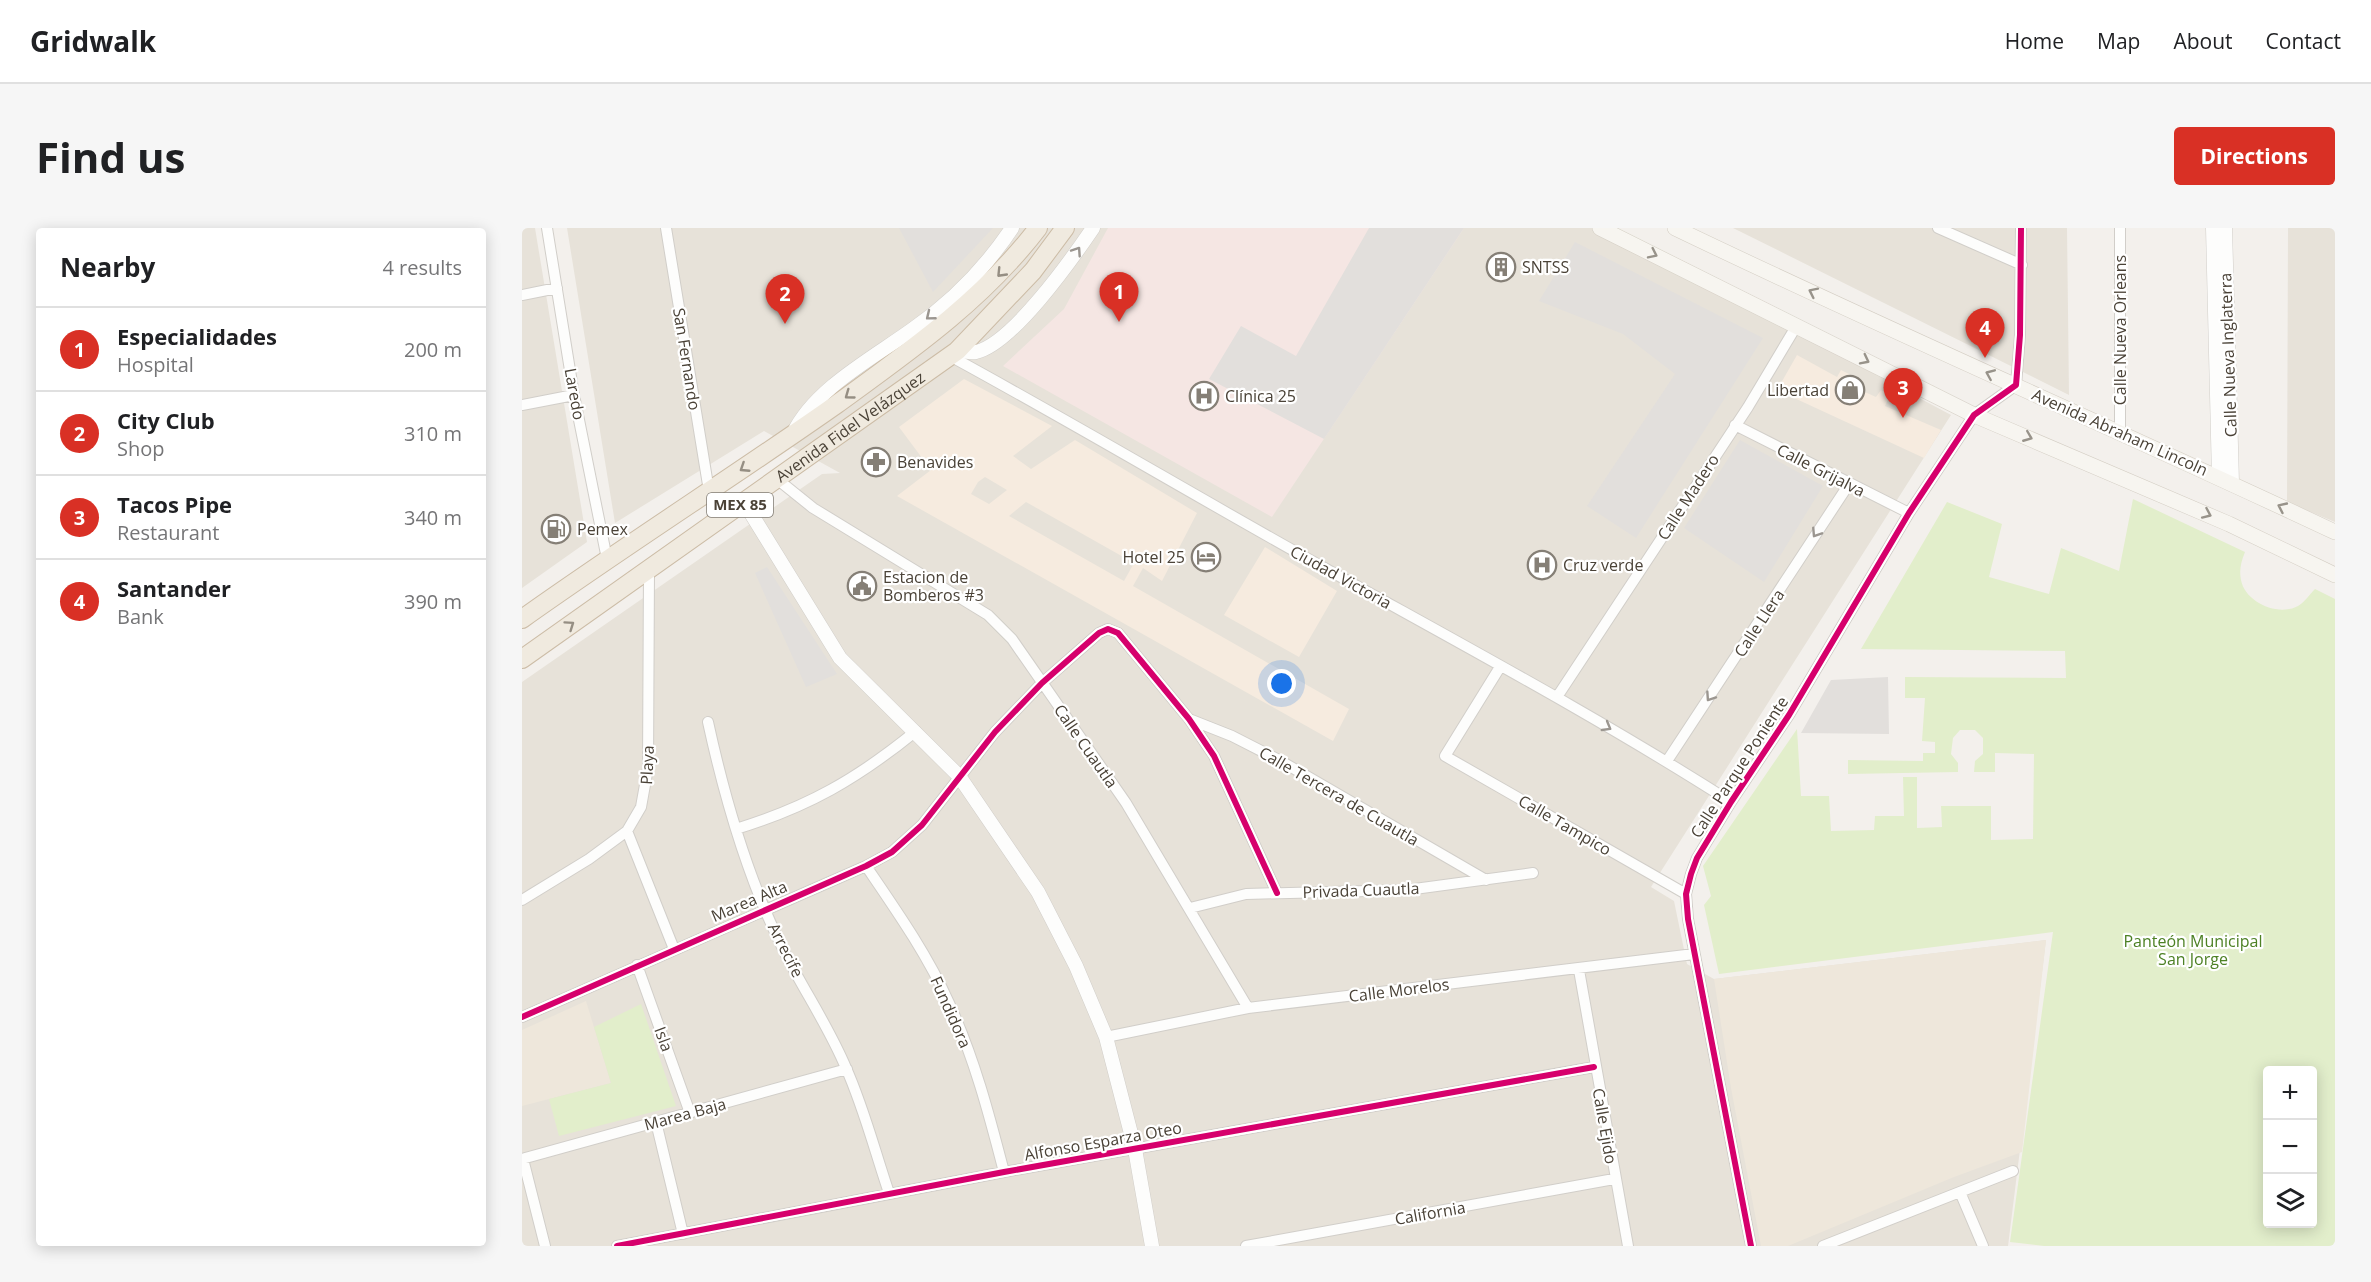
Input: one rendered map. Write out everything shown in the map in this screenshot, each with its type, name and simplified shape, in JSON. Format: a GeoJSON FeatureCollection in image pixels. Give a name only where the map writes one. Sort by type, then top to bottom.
{"type":"FeatureCollection","features":[{"type":"Feature","properties":{"kind":"highway","name":"Avenida Fidel Velázquez"},"geometry":{"type":"LineString","coordinates":[[522,619],[792,435],[958,312],[1007,267],[1038,228]]}},
{"type":"Feature","properties":{"kind":"highway","name":"Avenida Fidel Velázquez"},"geometry":{"type":"LineString","coordinates":[[522,659],[953,353],[1025,279],[1065,228]]}},
{"type":"Feature","properties":{"kind":"main road"},"geometry":{"type":"LineString","coordinates":[[1600,228],[1974,415],[2209,514],[2335,575]]}},
{"type":"Feature","properties":{"kind":"main road","name":"Avenida Abraham Lincoln"},"geometry":{"type":"LineString","coordinates":[[1682,229],[1928,347],[2120,431],[2334,529]]}},
{"type":"Feature","properties":{"kind":"street","name":"Laredo"},"geometry":{"type":"LineString","coordinates":[[548,228],[574,395],[607,559]]}},
{"type":"Feature","properties":{"kind":"street","name":"San Fernando"},"geometry":{"type":"LineString","coordinates":[[666,228],[709,491]]}},
{"type":"Feature","properties":{"kind":"street"},"geometry":{"type":"LineString","coordinates":[[792,435],[804,414],[818,399],[913,329],[957,293],[987,263],[1012,228]]}},
{"type":"Feature","properties":{"kind":"street"},"geometry":{"type":"LineString","coordinates":[[953,353],[975,352],[1016,322],[1060,277],[1093,228]]}},
{"type":"Feature","properties":{"kind":"street"},"geometry":{"type":"LineString","coordinates":[[1938,228],[2022,265]]}},
{"type":"Feature","properties":{"kind":"street"},"geometry":{"type":"LineString","coordinates":[[1974,415],[2016,385],[2022,265],[2021,228]]}},
{"type":"Feature","properties":{"kind":"street","name":"Calle Nueva Orleans"},"geometry":{"type":"LineString","coordinates":[[2120,228],[2120,431]]}},
{"type":"Feature","properties":{"kind":"street","name":"Calle Nueva Inglaterra"},"geometry":{"type":"LineString","coordinates":[[2213,228],[2225,480]]}},
{"type":"Feature","properties":{"kind":"street","name":"Calle Nueva Inglaterra"},"geometry":{"type":"LineString","coordinates":[[2225,228],[2225,480]]}},
{"type":"Feature","properties":{"kind":"street"},"geometry":{"type":"LineString","coordinates":[[522,295],[557,288]]}},
{"type":"Feature","properties":{"kind":"street","name":"Calle Madero"},"geometry":{"type":"LineString","coordinates":[[1557,697],[1735,425],[1797,325]]}},
{"type":"Feature","properties":{"kind":"street","name":"Ciudad Victoria"},"geometry":{"type":"LineString","coordinates":[[953,353],[1263,534],[1557,697],[1667,761],[1731,802]]}},
{"type":"Feature","properties":{"kind":"street"},"geometry":{"type":"LineString","coordinates":[[522,405],[574,395]]}},
{"type":"Feature","properties":{"kind":"street","name":"Calle Parque Poniente"},"geometry":{"type":"LineString","coordinates":[[1751,1246],[1694,954],[1686,894],[1697,858],[1789,714],[1909,513],[1974,415]]}},
{"type":"Feature","properties":{"kind":"street","name":"Calle Grijalva"},"geometry":{"type":"LineString","coordinates":[[1735,425],[1909,513]]}},
{"type":"Feature","properties":{"kind":"street","name":"Calle Cuautla"},"geometry":{"type":"LineString","coordinates":[[777,479],[813,508],[988,615],[1012,639],[1126,804],[1248,1008]]}},
{"type":"Feature","properties":{"kind":"street","name":"Calle Llera"},"geometry":{"type":"LineString","coordinates":[[1667,761],[1848,484]]}},
{"type":"Feature","properties":{"kind":"street"},"geometry":{"type":"LineString","coordinates":[[744,502],[840,658],[959,776],[1010,847],[1038,892],[1080,975],[1106,1038],[1135,1149],[1152,1246]]}},
{"type":"Feature","properties":{"kind":"street","name":"Playa"},"geometry":{"type":"LineString","coordinates":[[522,900],[589,859],[627,831],[635,821],[646,789],[649,569]]}},
{"type":"Feature","properties":{"kind":"street","name":"Marea Alta"},"geometry":{"type":"LineString","coordinates":[[522,1017],[765,908],[866,866],[892,852],[922,825],[995,732],[1042,683],[1099,633],[1108,629],[1119,633],[1189,719]]}},
{"type":"Feature","properties":{"kind":"street","name":"Calle Tampico"},"geometry":{"type":"LineString","coordinates":[[1500,667],[1445,756],[1686,894]]}},
{"type":"Feature","properties":{"kind":"street"},"geometry":{"type":"LineString","coordinates":[[1189,719],[1214,756],[1277,893]]}},
{"type":"Feature","properties":{"kind":"street","name":"Calle Tercera de Cuautla"},"geometry":{"type":"LineString","coordinates":[[1189,719],[1232,736],[1279,760],[1486,880]]}},
{"type":"Feature","properties":{"kind":"street","name":"Arrecife"},"geometry":{"type":"LineString","coordinates":[[708,722],[720,775],[736,829],[765,908],[784,951],[847,1069],[889,1193]]}},
{"type":"Feature","properties":{"kind":"street"},"geometry":{"type":"LineString","coordinates":[[736,829],[812,802],[876,762],[916,731]]}},
{"type":"Feature","properties":{"kind":"street"},"geometry":{"type":"LineString","coordinates":[[627,831],[674,949]]}},
{"type":"Feature","properties":{"kind":"street","name":"Fundidora"},"geometry":{"type":"LineString","coordinates":[[866,866],[919,945],[949,1001],[987,1103],[1004,1172]]}},
{"type":"Feature","properties":{"kind":"street","name":"Privada Cuautla"},"geometry":{"type":"LineString","coordinates":[[1190,908],[1246,894],[1407,890],[1533,873]]}},
{"type":"Feature","properties":{"kind":"street","name":"Calle Morelos"},"geometry":{"type":"LineString","coordinates":[[1106,1038],[1248,1008],[1579,970],[1694,954]]}},
{"type":"Feature","properties":{"kind":"street","name":"Isla"},"geometry":{"type":"LineString","coordinates":[[637,965],[690,1113]]}},
{"type":"Feature","properties":{"kind":"street","name":"Calle Ejido"},"geometry":{"type":"LineString","coordinates":[[1579,970],[1594,1067],[1628,1246]]}},
{"type":"Feature","properties":{"kind":"street","name":"Alfonso Esparza Oteo"},"geometry":{"type":"LineString","coordinates":[[617,1246],[660,1242],[683,1234],[889,1193],[1594,1067]]}},
{"type":"Feature","properties":{"kind":"street","name":"Marea Baja"},"geometry":{"type":"LineString","coordinates":[[522,1159],[847,1069]]}},
{"type":"Feature","properties":{"kind":"street"},"geometry":{"type":"LineString","coordinates":[[656,1122],[683,1234]]}},
{"type":"Feature","properties":{"kind":"street"},"geometry":{"type":"LineString","coordinates":[[522,1159],[545,1246]]}},
{"type":"Feature","properties":{"kind":"street"},"geometry":{"type":"LineString","coordinates":[[1823,1246],[2013,1171]]}},
{"type":"Feature","properties":{"kind":"street","name":"California"},"geometry":{"type":"LineString","coordinates":[[1246,1246],[1614,1179]]}},
{"type":"Feature","properties":{"kind":"street"},"geometry":{"type":"LineString","coordinates":[[1960,1192],[1983,1246]]}},
{"type":"Feature","properties":{"kind":"shaded area"},"geometry":{"type":"Polygon","coordinates":[[[522,228],[535,228],[587,542],[522,588],[522,228]]]}},
{"type":"Feature","properties":{"kind":"shaded area"},"geometry":{"type":"Polygon","coordinates":[[[567,228],[1601,228],[1951,415],[1651,887],[1674,901],[1687,964],[1714,979],[2046,940],[2008,1246],[522,1246],[522,682],[822,474],[840,473],[764,431],[615,523],[567,228]]]}},
{"type":"Feature","properties":{"kind":"shaded area"},"geometry":{"type":"Polygon","coordinates":[[[899,228],[993,228],[933,292],[899,228]]]}},
{"type":"Feature","properties":{"kind":"shaded area","name":"Clínica 25"},"geometry":{"type":"Polygon","coordinates":[[[1108,228],[1464,228],[1272,517],[1003,366],[1064,309],[1108,228]]]}},
{"type":"Feature","properties":{"kind":"shaded area"},"geometry":{"type":"Polygon","coordinates":[[[1369,228],[1464,228],[1324,439],[1209,379],[1241,326],[1296,356],[1369,228]]]}},
{"type":"Feature","properties":{"kind":"shaded area"},"geometry":{"type":"Polygon","coordinates":[[[1733,228],[2067,228],[2069,395],[1733,228]]]}},
{"type":"Feature","properties":{"kind":"shaded area"},"geometry":{"type":"Polygon","coordinates":[[[2288,228],[2335,228],[2335,522],[2287,502],[2288,228]]]}},
{"type":"Feature","properties":{"kind":"shaded area"},"geometry":{"type":"Polygon","coordinates":[[[1575,242],[1763,338],[1636,538],[1587,506],[1675,374],[1623,334],[1539,301],[1575,242]]]}},
{"type":"Feature","properties":{"kind":"shaded area"},"geometry":{"type":"Polygon","coordinates":[[[1797,355],[1837,377],[1841,370],[1861,380],[1858,389],[1876,397],[1881,390],[1890,395],[1885,406],[1941,430],[1924,458],[1777,390],[1797,355]]]}},
{"type":"Feature","properties":{"kind":"shaded area"},"geometry":{"type":"Polygon","coordinates":[[[964,379],[1052,426],[1013,456],[1031,469],[1075,440],[1197,513],[1162,581],[1143,568],[1133,586],[1349,709],[1333,741],[897,496],[931,470],[899,427],[964,379]],[[985,477],[978,482],[971,494],[989,504],[1007,490],[985,477]],[[1026,502],[1009,516],[1124,581],[1134,563],[1026,502]]]}},
{"type":"Feature","properties":{"kind":"shaded area"},"geometry":{"type":"Polygon","coordinates":[[[1740,440],[1823,486],[1764,582],[1684,528],[1740,440]]]}},
{"type":"Feature","properties":{"kind":"shaded area"},"geometry":{"type":"Polygon","coordinates":[[[1265,547],[1337,591],[1299,657],[1224,615],[1265,547]]]}},
{"type":"Feature","properties":{"kind":"shaded area"},"geometry":{"type":"Polygon","coordinates":[[[767,567],[837,674],[806,687],[755,573],[767,567]]]}},
{"type":"Feature","properties":{"kind":"shaded area"},"geometry":{"type":"Polygon","coordinates":[[[1888,677],[1889,734],[1801,733],[1831,680],[1888,677]]]}},
{"type":"Feature","properties":{"kind":"shaded area"},"geometry":{"type":"Polygon","coordinates":[[[2046,940],[2022,1152],[1954,1177],[1788,1246],[1761,1246],[1731,1088],[1714,979],[2046,940]]]}},
{"type":"Feature","properties":{"kind":"shaded area"},"geometry":{"type":"Polygon","coordinates":[[[586,1001],[611,1083],[522,1106],[522,1030],[586,1001]]]}},
{"type":"Feature","properties":{"kind":"green space","name":"Panteón Municipal San Jorge"},"geometry":{"type":"Polygon","coordinates":[[[2133,499],[2245,552],[2240,573],[2241,580],[2249,595],[2264,605],[2281,610],[2290,609],[2305,601],[2315,589],[2335,599],[2335,1246],[2044,1246],[2010,1242],[2053,932],[1719,974],[1704,905],[1711,896],[1703,866],[1797,729],[1801,796],[1829,796],[1831,831],[1874,830],[1875,816],[1904,816],[1903,777],[1917,777],[1917,828],[1942,827],[1941,806],[1991,806],[1991,840],[2033,839],[2034,754],[1995,753],[1995,772],[1974,772],[1975,761],[1983,754],[1983,738],[1975,730],[1960,730],[1953,738],[1951,754],[1958,763],[1958,772],[1848,774],[1848,760],[1923,761],[1923,753],[1935,753],[1935,742],[1922,741],[1925,698],[1905,698],[1905,677],[2066,678],[2065,651],[1861,649],[1947,502],[2002,524],[1989,577],[2049,594],[2061,548],[2119,571],[2133,499]]]}},
{"type":"Feature","properties":{"kind":"green space"},"geometry":{"type":"Polygon","coordinates":[[[641,1004],[676,1106],[559,1136],[549,1099],[611,1083],[594,1027],[641,1004]]]}},
{"type":"Feature","properties":{"kind":"cycle path"},"geometry":{"type":"LineString","coordinates":[[1751,1246],[1688,919],[1686,894],[1691,874],[1697,858],[1789,715],[1909,513],[1974,415],[2016,385],[2020,335],[2021,228]]}},
{"type":"Feature","properties":{"kind":"cycle path"},"geometry":{"type":"LineString","coordinates":[[522,1017],[866,866],[892,852],[922,825],[995,732],[1042,683],[1099,633],[1108,629],[1118,633],[1189,719],[1214,756],[1277,893]]}},
{"type":"Feature","properties":{"kind":"cycle path"},"geometry":{"type":"LineString","coordinates":[[617,1246],[1004,1172],[1594,1067]]}},
{"type":"Feature","properties":{"kind":"place","name":"SNTSS"},"geometry":{"type":"Point","coordinates":[1501,267]}},
{"type":"Feature","properties":{"kind":"place","name":"Especialidades"},"geometry":{"type":"Point","coordinates":[1119,322]}},
{"type":"Feature","properties":{"kind":"place","name":"City Club"},"geometry":{"type":"Point","coordinates":[785,324]}},
{"type":"Feature","properties":{"kind":"place","name":"Santander"},"geometry":{"type":"Point","coordinates":[1985,358]}},
{"type":"Feature","properties":{"kind":"place","name":"Libertad"},"geometry":{"type":"Point","coordinates":[1850,390]}},
{"type":"Feature","properties":{"kind":"place","name":"Clínica 25"},"geometry":{"type":"Point","coordinates":[1204,396]}},
{"type":"Feature","properties":{"kind":"place","name":"Tacos Pipe"},"geometry":{"type":"Point","coordinates":[1903,418]}},
{"type":"Feature","properties":{"kind":"place","name":"Benavides"},"geometry":{"type":"Point","coordinates":[876,462]}},
{"type":"Feature","properties":{"kind":"place","name":"Pemex"},"geometry":{"type":"Point","coordinates":[556,529]}},
{"type":"Feature","properties":{"kind":"place","name":"Hotel 25"},"geometry":{"type":"Point","coordinates":[1206,557]}},
{"type":"Feature","properties":{"kind":"place","name":"Cruz verde"},"geometry":{"type":"Point","coordinates":[1542,565]}},
{"type":"Feature","properties":{"kind":"place","name":"Estacion de Bomberos #3"},"geometry":{"type":"Point","coordinates":[862,586]}}]}
